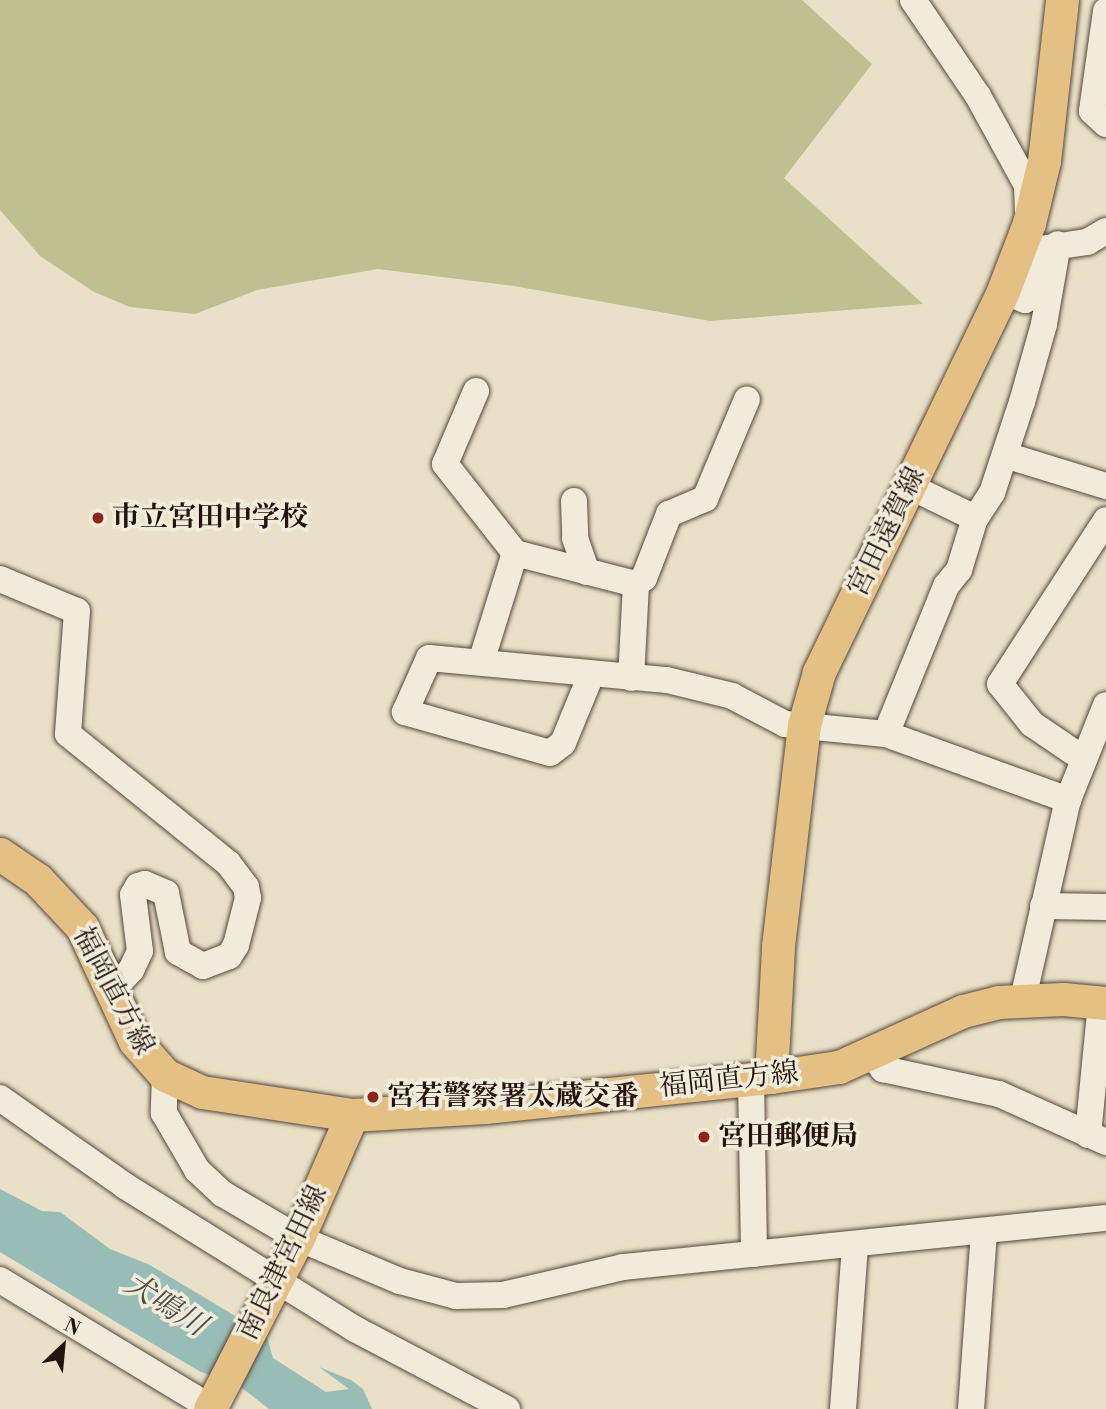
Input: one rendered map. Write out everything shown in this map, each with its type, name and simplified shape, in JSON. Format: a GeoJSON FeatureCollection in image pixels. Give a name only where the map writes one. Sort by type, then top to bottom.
{"type":"FeatureCollection","features":[{"type":"Feature","properties":{"kind":"main road","name":"宮田遠賀線"},"geometry":{"type":"LineString","coordinates":[[761,1078],[778,946],[793,790],[804,725],[819,671],[1003,291],[1029,223],[1044,160],[1062,0]]}},
{"type":"Feature","properties":{"kind":"main road","name":"福岡直方線"},"geometry":{"type":"LineString","coordinates":[[0,854],[38,880],[82,927],[135,1041],[165,1075],[202,1092],[352,1115],[485,1107],[761,1078],[839,1067],[963,1011],[1023,999],[1104,1003]]}},
{"type":"Feature","properties":{"kind":"main road","name":"南良津宮田線"},"geometry":{"type":"LineString","coordinates":[[211,1409],[298,1238],[352,1115]]}},
{"type":"Feature","properties":{"kind":"street"},"geometry":{"type":"LineString","coordinates":[[913,0],[978,96],[1027,185],[1029,223]]}},
{"type":"Feature","properties":{"kind":"street"},"geometry":{"type":"LineString","coordinates":[[1106,11],[1092,111],[1106,124]]}},
{"type":"Feature","properties":{"kind":"street"},"geometry":{"type":"LineString","coordinates":[[1003,291],[1025,300],[1040,249],[1058,244],[1087,242],[1106,232]]}},
{"type":"Feature","properties":{"kind":"street"},"geometry":{"type":"LineString","coordinates":[[973,522],[992,493],[1005,455],[1044,324],[1058,244]]}},
{"type":"Feature","properties":{"kind":"street"},"geometry":{"type":"LineString","coordinates":[[476,391],[445,464],[515,553],[636,584]]}},
{"type":"Feature","properties":{"kind":"street"},"geometry":{"type":"LineString","coordinates":[[636,584],[644,578],[669,514],[705,499],[747,399]]}},
{"type":"Feature","properties":{"kind":"street"},"geometry":{"type":"LineString","coordinates":[[1005,455],[1106,486]]}},
{"type":"Feature","properties":{"kind":"street"},"geometry":{"type":"LineString","coordinates":[[886,734],[946,586],[959,570],[975,518],[909,486]]}},
{"type":"Feature","properties":{"kind":"street"},"geometry":{"type":"LineString","coordinates":[[574,501],[575,538],[587,572]]}},
{"type":"Feature","properties":{"kind":"street"},"geometry":{"type":"LineString","coordinates":[[1082,758],[1032,723],[1000,684],[1106,520]]}},
{"type":"Feature","properties":{"kind":"street"},"geometry":{"type":"LineString","coordinates":[[481,662],[515,553]]}},
{"type":"Feature","properties":{"kind":"street"},"geometry":{"type":"LineString","coordinates":[[0,579],[77,611],[68,734],[228,863],[246,887],[248,898],[236,945],[229,957],[203,966],[178,952],[166,893],[145,884],[138,886],[133,895],[140,951],[131,970],[113,989]]}},
{"type":"Feature","properties":{"kind":"street"},"geometry":{"type":"LineString","coordinates":[[631,678],[636,584]]}},
{"type":"Feature","properties":{"kind":"street"},"geometry":{"type":"LineString","coordinates":[[592,675],[563,743],[550,753],[405,712],[429,658],[667,680],[732,696],[785,724],[886,734],[1068,800]]}},
{"type":"Feature","properties":{"kind":"street"},"geometry":{"type":"LineString","coordinates":[[1023,999],[1068,800],[1082,758],[1106,705]]}},
{"type":"Feature","properties":{"kind":"street"},"geometry":{"type":"LineString","coordinates":[[1043,906],[1106,907]]}},
{"type":"Feature","properties":{"kind":"street"},"geometry":{"type":"LineString","coordinates":[[872,1054],[883,1069],[999,1094],[1097,1138],[1104,1003]]}},
{"type":"Feature","properties":{"kind":"street"},"geometry":{"type":"LineString","coordinates":[[165,1075],[164,1113],[197,1170],[223,1194],[298,1238],[400,1281],[456,1296],[503,1295],[623,1267],[1106,1218]]}},
{"type":"Feature","properties":{"kind":"street"},"geometry":{"type":"LineString","coordinates":[[754,1254],[761,1078]]}},
{"type":"Feature","properties":{"kind":"street"},"geometry":{"type":"LineString","coordinates":[[0,1098],[125,1186],[355,1329],[507,1409]]}},
{"type":"Feature","properties":{"kind":"street"},"geometry":{"type":"LineString","coordinates":[[971,1409],[984,1231]]}},
{"type":"Feature","properties":{"kind":"street"},"geometry":{"type":"LineString","coordinates":[[843,1409],[855,1244]]}},
{"type":"Feature","properties":{"kind":"street"},"geometry":{"type":"LineString","coordinates":[[0,1280],[211,1409]]}},
{"type":"Feature","properties":{"kind":"green space"},"geometry":{"type":"Polygon","coordinates":[[[0,0],[802,0],[872,64],[784,178],[923,304],[710,321],[514,286],[378,269],[257,290],[195,314],[130,307],[94,292],[40,256],[0,210],[0,0]]]}},
{"type":"Feature","properties":{"kind":"water","name":"犬鳴川"},"geometry":{"type":"Polygon","coordinates":[[[0,1189],[42,1211],[60,1212],[110,1249],[150,1265],[242,1320],[267,1337],[273,1358],[326,1392],[349,1389],[319,1367],[351,1380],[363,1389],[372,1409],[269,1409],[237,1384],[201,1372],[131,1331],[0,1252],[0,1189]]]}},
{"type":"Feature","properties":{"kind":"place","name":"市立宮田中学校"},"geometry":{"type":"Point","coordinates":[98,518]}},
{"type":"Feature","properties":{"kind":"place","name":"宮若警察署太蔵交番"},"geometry":{"type":"Point","coordinates":[373,1097]}},
{"type":"Feature","properties":{"kind":"place","name":"宮田郵便局"},"geometry":{"type":"Point","coordinates":[704,1137]}}]}
